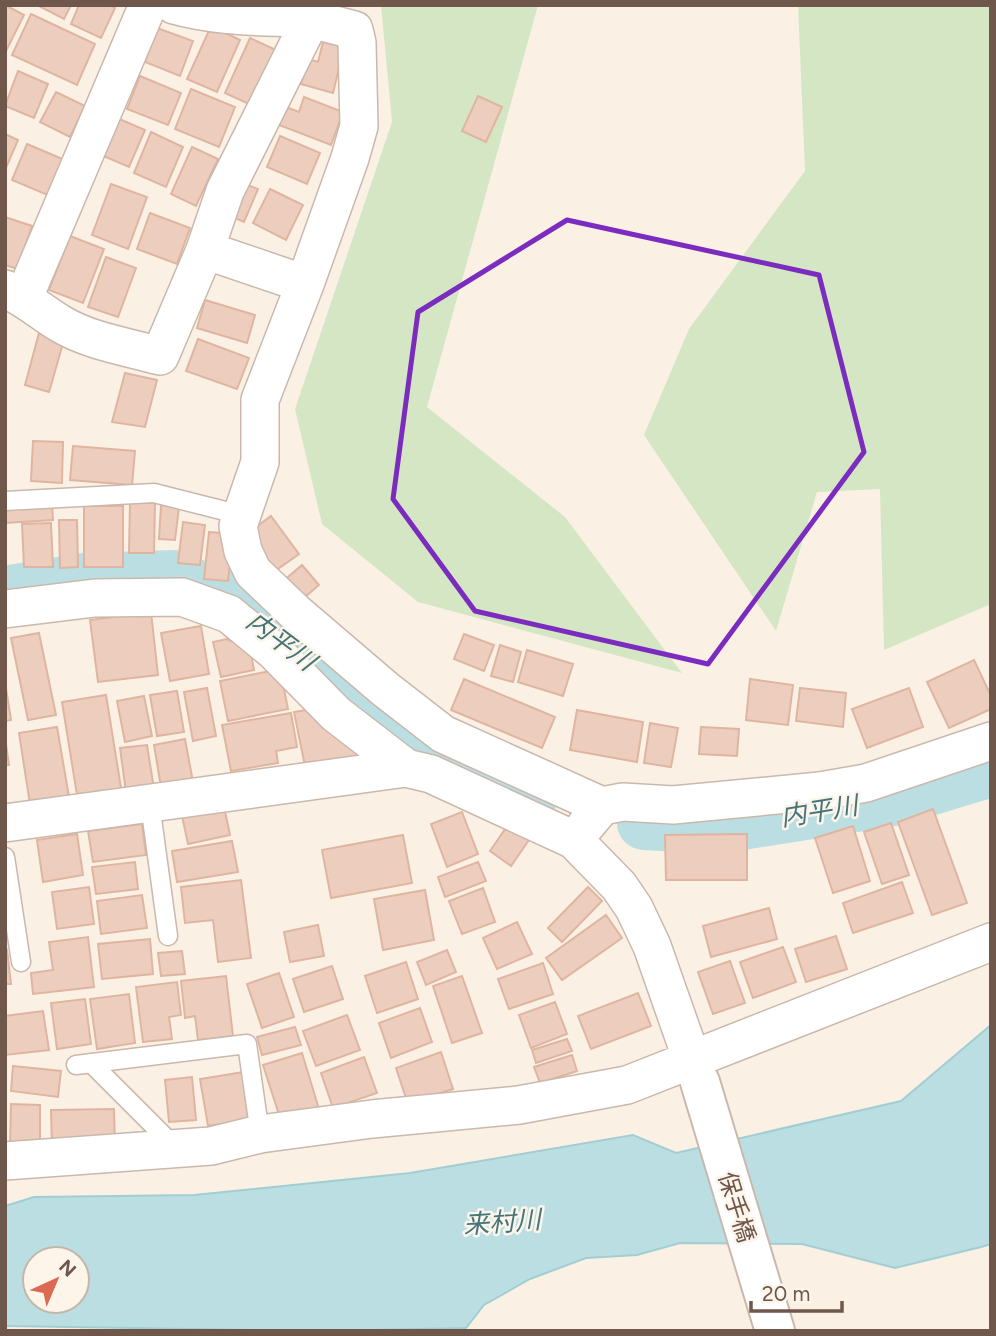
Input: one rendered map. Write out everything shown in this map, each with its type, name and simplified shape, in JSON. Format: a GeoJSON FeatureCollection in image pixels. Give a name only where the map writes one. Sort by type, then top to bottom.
{"type":"FeatureCollection","features":[{"type":"Feature","properties":{"kind":"street"},"geometry":{"type":"LineString","coordinates":[[148,5],[15,293],[62,325],[89,336],[160,356],[205,250],[225,191],[311,19]]}},
{"type":"Feature","properties":{"kind":"street"},"geometry":{"type":"LineString","coordinates":[[174,5],[202,13],[243,18],[311,19],[354,30],[357,43],[359,126],[351,158],[260,400],[260,462],[238,526],[243,551],[253,572],[295,612],[385,689],[443,734],[602,806],[623,802],[673,805],[820,791],[866,783],[991,741]]}},
{"type":"Feature","properties":{"kind":"street"},"geometry":{"type":"LineString","coordinates":[[205,250],[305,284]]}},
{"type":"Feature","properties":{"kind":"street"},"geometry":{"type":"LineString","coordinates":[[5,609],[96,598],[182,597],[229,614],[274,651],[336,714],[406,768]]}},
{"type":"Feature","properties":{"kind":"street"},"geometry":{"type":"LineString","coordinates":[[5,823],[406,768],[431,774],[574,840],[620,886],[652,946],[695,1071]]}},
{"type":"Feature","properties":{"kind":"street"},"geometry":{"type":"LineString","coordinates":[[574,840],[602,806]]}},
{"type":"Feature","properties":{"kind":"street"},"geometry":{"type":"LineString","coordinates":[[5,1161],[211,1146],[260,1134],[372,1119],[519,1105],[695,1071],[991,942]]}},
{"type":"Feature","properties":{"kind":"street","name":"保手橋"},"geometry":{"type":"LineString","coordinates":[[695,1071],[775,1331]]}},
{"type":"Feature","properties":{"kind":"lane"},"geometry":{"type":"LineString","coordinates":[[5,501],[154,493],[241,515]]}},
{"type":"Feature","properties":{"kind":"lane"},"geometry":{"type":"LineString","coordinates":[[150,804],[168,936]]}},
{"type":"Feature","properties":{"kind":"lane"},"geometry":{"type":"LineString","coordinates":[[5,857],[21,962]]}},
{"type":"Feature","properties":{"kind":"lane"},"geometry":{"type":"LineString","coordinates":[[177,1149],[83,1064],[247,1044],[260,1134]]}},
{"type":"Feature","properties":{"kind":"highlighted area"},"geometry":{"type":"Polygon","coordinates":[[[567,220],[819,275],[864,452],[708,664],[475,611],[393,499],[418,312],[567,220]]]}},
{"type":"Feature","properties":{"kind":"green space"},"geometry":{"type":"Polygon","coordinates":[[[381,5],[538,5],[427,407],[565,517],[682,673],[418,602],[322,524],[295,409],[392,122],[381,5]]]}},
{"type":"Feature","properties":{"kind":"green space"},"geometry":{"type":"Polygon","coordinates":[[[798,5],[991,5],[991,604],[884,650],[880,489],[817,492],[776,631],[644,435],[689,329],[805,171],[798,5]]]}},
{"type":"Feature","properties":{"kind":"water","name":"来村川"},"geometry":{"type":"Polygon","coordinates":[[[991,1025],[991,1244],[895,1268],[802,1244],[680,1243],[637,1255],[586,1258],[530,1279],[484,1305],[466,1328],[317,1331],[5,1326],[5,1206],[34,1197],[194,1195],[410,1173],[633,1135],[676,1153],[901,1101],[991,1025]]]}},
{"type":"Feature","properties":{"kind":"building"},"geometry":{"type":"Polygon","coordinates":[[[5,5],[24,15],[5,53],[5,5]]]}},
{"type":"Feature","properties":{"kind":"building"},"geometry":{"type":"Polygon","coordinates":[[[37,5],[71,5],[64,19],[37,5]]]}},
{"type":"Feature","properties":{"kind":"building"},"geometry":{"type":"Polygon","coordinates":[[[79,5],[109,5],[115,8],[101,38],[71,24],[79,5]]]}},
{"type":"Feature","properties":{"kind":"building"},"geometry":{"type":"Polygon","coordinates":[[[31,14],[95,44],[77,85],[12,55],[31,14]]]}},
{"type":"Feature","properties":{"kind":"building"},"geometry":{"type":"Polygon","coordinates":[[[211,26],[240,40],[217,92],[187,79],[211,26]]]}},
{"type":"Feature","properties":{"kind":"building"},"geometry":{"type":"Polygon","coordinates":[[[157,28],[193,41],[180,76],[145,62],[157,28]]]}},
{"type":"Feature","properties":{"kind":"building"},"geometry":{"type":"Polygon","coordinates":[[[250,38],[276,50],[251,105],[225,93],[250,38]]]}},
{"type":"Feature","properties":{"kind":"building"},"geometry":{"type":"Polygon","coordinates":[[[323,42],[344,47],[333,93],[301,84],[308,59],[318,62],[323,42]]]}},
{"type":"Feature","properties":{"kind":"building"},"geometry":{"type":"Polygon","coordinates":[[[18,71],[48,84],[34,118],[5,106],[18,71]]]}},
{"type":"Feature","properties":{"kind":"building"},"geometry":{"type":"Polygon","coordinates":[[[140,76],[181,93],[168,125],[127,109],[140,76]]]}},
{"type":"Feature","properties":{"kind":"building"},"geometry":{"type":"Polygon","coordinates":[[[191,89],[235,107],[219,147],[175,129],[191,89]]]}},
{"type":"Feature","properties":{"kind":"building"},"geometry":{"type":"Polygon","coordinates":[[[56,92],[85,106],[70,137],[40,122],[56,92]]]}},
{"type":"Feature","properties":{"kind":"building"},"geometry":{"type":"Polygon","coordinates":[[[478,96],[502,107],[486,142],[462,131],[478,96]]]}},
{"type":"Feature","properties":{"kind":"building"},"geometry":{"type":"Polygon","coordinates":[[[304,97],[343,112],[331,145],[279,125],[286,107],[299,112],[304,97]]]}},
{"type":"Feature","properties":{"kind":"building"},"geometry":{"type":"Polygon","coordinates":[[[117,118],[145,130],[129,167],[101,155],[117,118]]]}},
{"type":"Feature","properties":{"kind":"building"},"geometry":{"type":"Polygon","coordinates":[[[151,132],[183,147],[166,187],[134,173],[151,132]]]}},
{"type":"Feature","properties":{"kind":"building"},"geometry":{"type":"Polygon","coordinates":[[[5,134],[18,140],[5,170],[5,134]]]}},
{"type":"Feature","properties":{"kind":"building"},"geometry":{"type":"Polygon","coordinates":[[[280,136],[320,153],[307,184],[267,167],[280,136]]]}},
{"type":"Feature","properties":{"kind":"building"},"geometry":{"type":"Polygon","coordinates":[[[27,144],[65,160],[50,196],[12,180],[27,144]]]}},
{"type":"Feature","properties":{"kind":"building"},"geometry":{"type":"Polygon","coordinates":[[[192,147],[218,159],[196,206],[171,194],[192,147]]]}},
{"type":"Feature","properties":{"kind":"building"},"geometry":{"type":"Polygon","coordinates":[[[242,183],[258,189],[244,222],[228,215],[242,183]]]}},
{"type":"Feature","properties":{"kind":"building"},"geometry":{"type":"Polygon","coordinates":[[[111,184],[147,197],[128,249],[92,235],[111,184]]]}},
{"type":"Feature","properties":{"kind":"building"},"geometry":{"type":"Polygon","coordinates":[[[270,189],[303,205],[286,240],[253,223],[270,189]]]}},
{"type":"Feature","properties":{"kind":"building"},"geometry":{"type":"Polygon","coordinates":[[[150,213],[190,228],[177,264],[137,249],[150,213]]]}},
{"type":"Feature","properties":{"kind":"building"},"geometry":{"type":"Polygon","coordinates":[[[5,217],[32,226],[18,269],[5,265],[5,217]]]}},
{"type":"Feature","properties":{"kind":"building"},"geometry":{"type":"Polygon","coordinates":[[[70,236],[104,249],[83,303],[49,290],[70,236]]]}},
{"type":"Feature","properties":{"kind":"building"},"geometry":{"type":"Polygon","coordinates":[[[106,257],[136,268],[118,317],[88,307],[106,257]]]}},
{"type":"Feature","properties":{"kind":"building"},"geometry":{"type":"Polygon","coordinates":[[[205,300],[255,315],[247,343],[197,328],[205,300]]]}},
{"type":"Feature","properties":{"kind":"building"},"geometry":{"type":"Polygon","coordinates":[[[39,333],[64,340],[49,392],[25,385],[39,333]]]}},
{"type":"Feature","properties":{"kind":"building"},"geometry":{"type":"Polygon","coordinates":[[[198,339],[249,358],[237,389],[186,371],[198,339]]]}},
{"type":"Feature","properties":{"kind":"building"},"geometry":{"type":"Polygon","coordinates":[[[125,373],[157,380],[145,427],[112,422],[125,373]]]}},
{"type":"Feature","properties":{"kind":"building"},"geometry":{"type":"Polygon","coordinates":[[[33,441],[63,442],[62,483],[31,481],[33,441]]]}},
{"type":"Feature","properties":{"kind":"building"},"geometry":{"type":"Polygon","coordinates":[[[73,446],[135,451],[132,485],[70,480],[73,446]]]}},
{"type":"Feature","properties":{"kind":"building"},"geometry":{"type":"Polygon","coordinates":[[[130,502],[155,503],[154,553],[129,553],[130,502]]]}},
{"type":"Feature","properties":{"kind":"building"},"geometry":{"type":"Polygon","coordinates":[[[52,504],[53,520],[5,523],[5,507],[52,504]]]}},
{"type":"Feature","properties":{"kind":"building"},"geometry":{"type":"Polygon","coordinates":[[[161,505],[179,507],[175,540],[159,539],[161,505]]]}},
{"type":"Feature","properties":{"kind":"building"},"geometry":{"type":"Polygon","coordinates":[[[84,506],[123,506],[123,567],[84,567],[84,506]]]}},
{"type":"Feature","properties":{"kind":"building"},"geometry":{"type":"Polygon","coordinates":[[[271,516],[299,554],[275,571],[248,533],[271,516]]]}},
{"type":"Feature","properties":{"kind":"building"},"geometry":{"type":"Polygon","coordinates":[[[59,520],[77,520],[78,567],[60,568],[59,520]]]}},
{"type":"Feature","properties":{"kind":"building"},"geometry":{"type":"Polygon","coordinates":[[[183,522],[205,525],[200,565],[178,563],[183,522]]]}},
{"type":"Feature","properties":{"kind":"building"},"geometry":{"type":"Polygon","coordinates":[[[51,523],[53,567],[24,567],[22,524],[51,523]]]}},
{"type":"Feature","properties":{"kind":"building"},"geometry":{"type":"Polygon","coordinates":[[[209,532],[233,534],[228,581],[204,579],[209,532]]]}},
{"type":"Feature","properties":{"kind":"building"},"geometry":{"type":"Polygon","coordinates":[[[302,565],[319,585],[299,602],[282,582],[302,565]]]}},
{"type":"Feature","properties":{"kind":"building"},"geometry":{"type":"Polygon","coordinates":[[[151,612],[158,675],[98,682],[90,620],[151,612]]]}},
{"type":"Feature","properties":{"kind":"building"},"geometry":{"type":"Polygon","coordinates":[[[201,626],[209,674],[170,681],[161,633],[201,626]]]}},
{"type":"Feature","properties":{"kind":"building"},"geometry":{"type":"Polygon","coordinates":[[[39,633],[56,715],[28,720],[11,638],[39,633]]]}},
{"type":"Feature","properties":{"kind":"building"},"geometry":{"type":"Polygon","coordinates":[[[464,634],[494,645],[484,671],[454,659],[464,634]]]}},
{"type":"Feature","properties":{"kind":"building"},"geometry":{"type":"Polygon","coordinates":[[[227,639],[250,649],[254,670],[221,677],[213,642],[227,639]]]}},
{"type":"Feature","properties":{"kind":"building"},"geometry":{"type":"Polygon","coordinates":[[[500,645],[521,652],[513,682],[491,676],[500,645]]]}},
{"type":"Feature","properties":{"kind":"building"},"geometry":{"type":"Polygon","coordinates":[[[527,650],[573,664],[563,696],[518,682],[527,650]]]}},
{"type":"Feature","properties":{"kind":"building"},"geometry":{"type":"Polygon","coordinates":[[[974,660],[991,696],[991,709],[949,728],[927,682],[974,660]]]}},
{"type":"Feature","properties":{"kind":"building"},"geometry":{"type":"Polygon","coordinates":[[[280,669],[288,709],[228,721],[220,681],[280,669]]]}},
{"type":"Feature","properties":{"kind":"building"},"geometry":{"type":"Polygon","coordinates":[[[464,679],[555,717],[542,748],[451,710],[464,679]]]}},
{"type":"Feature","properties":{"kind":"building"},"geometry":{"type":"Polygon","coordinates":[[[750,679],[793,685],[788,725],[746,720],[750,679]]]}},
{"type":"Feature","properties":{"kind":"building"},"geometry":{"type":"Polygon","coordinates":[[[5,682],[11,720],[5,721],[5,682]]]}},
{"type":"Feature","properties":{"kind":"building"},"geometry":{"type":"Polygon","coordinates":[[[207,688],[216,736],[193,741],[184,692],[207,688]]]}},
{"type":"Feature","properties":{"kind":"building"},"geometry":{"type":"Polygon","coordinates":[[[800,688],[846,693],[843,727],[796,721],[800,688]]]}},
{"type":"Feature","properties":{"kind":"building"},"geometry":{"type":"Polygon","coordinates":[[[909,688],[923,727],[867,748],[852,709],[909,688]]]}},
{"type":"Feature","properties":{"kind":"building"},"geometry":{"type":"Polygon","coordinates":[[[177,691],[184,732],[157,736],[150,695],[177,691]]]}},
{"type":"Feature","properties":{"kind":"building"},"geometry":{"type":"Polygon","coordinates":[[[106,695],[122,794],[78,801],[62,702],[106,695]]]}},
{"type":"Feature","properties":{"kind":"building"},"geometry":{"type":"Polygon","coordinates":[[[144,696],[152,736],[125,742],[117,701],[144,696]]]}},
{"type":"Feature","properties":{"kind":"building"},"geometry":{"type":"Polygon","coordinates":[[[306,710],[356,742],[361,759],[305,766],[294,712],[306,710]]]}},
{"type":"Feature","properties":{"kind":"building"},"geometry":{"type":"Polygon","coordinates":[[[577,710],[643,722],[637,762],[570,750],[577,710]]]}},
{"type":"Feature","properties":{"kind":"building"},"geometry":{"type":"Polygon","coordinates":[[[291,713],[297,747],[276,751],[278,763],[231,771],[222,725],[291,713]]]}},
{"type":"Feature","properties":{"kind":"building"},"geometry":{"type":"Polygon","coordinates":[[[650,723],[678,728],[671,767],[644,763],[650,723]]]}},
{"type":"Feature","properties":{"kind":"building"},"geometry":{"type":"Polygon","coordinates":[[[57,727],[69,797],[30,804],[19,733],[57,727]]]}},
{"type":"Feature","properties":{"kind":"building"},"geometry":{"type":"Polygon","coordinates":[[[701,727],[739,729],[737,756],[699,754],[701,727]]]}},
{"type":"Feature","properties":{"kind":"building"},"geometry":{"type":"Polygon","coordinates":[[[5,737],[9,765],[5,765],[5,737]]]}},
{"type":"Feature","properties":{"kind":"building"},"geometry":{"type":"Polygon","coordinates":[[[185,739],[193,782],[161,787],[154,745],[185,739]]]}},
{"type":"Feature","properties":{"kind":"building"},"geometry":{"type":"Polygon","coordinates":[[[147,745],[154,789],[126,792],[120,748],[147,745]]]}},
{"type":"Feature","properties":{"kind":"building"},"geometry":{"type":"Polygon","coordinates":[[[223,802],[230,835],[188,844],[181,811],[223,802]]]}},
{"type":"Feature","properties":{"kind":"building"},"geometry":{"type":"Polygon","coordinates":[[[933,809],[967,903],[932,915],[898,822],[933,809]]]}},
{"type":"Feature","properties":{"kind":"building"},"geometry":{"type":"Polygon","coordinates":[[[462,812],[478,854],[447,867],[431,824],[462,812]]]}},
{"type":"Feature","properties":{"kind":"building"},"geometry":{"type":"Polygon","coordinates":[[[510,822],[531,837],[511,866],[490,851],[510,822]]]}},
{"type":"Feature","properties":{"kind":"building"},"geometry":{"type":"Polygon","coordinates":[[[891,823],[909,875],[882,884],[864,832],[891,823]]]}},
{"type":"Feature","properties":{"kind":"building"},"geometry":{"type":"Polygon","coordinates":[[[142,824],[146,855],[93,862],[88,831],[142,824]]]}},
{"type":"Feature","properties":{"kind":"building"},"geometry":{"type":"Polygon","coordinates":[[[853,826],[870,881],[833,893],[815,838],[853,826]]]}},
{"type":"Feature","properties":{"kind":"building"},"geometry":{"type":"Polygon","coordinates":[[[77,834],[83,875],[43,882],[37,840],[77,834]]]}},
{"type":"Feature","properties":{"kind":"building"},"geometry":{"type":"Polygon","coordinates":[[[747,834],[747,880],[666,880],[665,835],[747,834]]]}},
{"type":"Feature","properties":{"kind":"building"},"geometry":{"type":"Polygon","coordinates":[[[403,835],[412,883],[331,898],[322,850],[403,835]]]}},
{"type":"Feature","properties":{"kind":"building"},"geometry":{"type":"Polygon","coordinates":[[[232,841],[238,872],[177,882],[172,851],[232,841]]]}},
{"type":"Feature","properties":{"kind":"building"},"geometry":{"type":"Polygon","coordinates":[[[135,862],[138,889],[96,894],[92,867],[135,862]]]}},
{"type":"Feature","properties":{"kind":"building"},"geometry":{"type":"Polygon","coordinates":[[[478,862],[486,881],[445,897],[438,877],[478,862]]]}},
{"type":"Feature","properties":{"kind":"building"},"geometry":{"type":"Polygon","coordinates":[[[241,880],[251,958],[218,962],[213,920],[185,923],[181,887],[241,880]]]}},
{"type":"Feature","properties":{"kind":"building"},"geometry":{"type":"Polygon","coordinates":[[[902,882],[913,913],[853,933],[843,903],[902,882]]]}},
{"type":"Feature","properties":{"kind":"building"},"geometry":{"type":"Polygon","coordinates":[[[89,887],[94,924],[57,929],[52,892],[89,887]]]}},
{"type":"Feature","properties":{"kind":"building"},"geometry":{"type":"Polygon","coordinates":[[[588,887],[602,901],[562,942],[548,928],[588,887]]]}},
{"type":"Feature","properties":{"kind":"building"},"geometry":{"type":"Polygon","coordinates":[[[483,888],[495,922],[462,934],[449,901],[483,888]]]}},
{"type":"Feature","properties":{"kind":"building"},"geometry":{"type":"Polygon","coordinates":[[[425,890],[434,940],[383,950],[374,899],[425,890]]]}},
{"type":"Feature","properties":{"kind":"building"},"geometry":{"type":"Polygon","coordinates":[[[142,895],[147,928],[101,934],[97,901],[142,895]]]}},
{"type":"Feature","properties":{"kind":"building"},"geometry":{"type":"Polygon","coordinates":[[[769,908],[777,939],[711,957],[703,926],[769,908]]]}},
{"type":"Feature","properties":{"kind":"building"},"geometry":{"type":"Polygon","coordinates":[[[606,915],[622,938],[562,980],[546,958],[606,915]]]}},
{"type":"Feature","properties":{"kind":"building"},"geometry":{"type":"Polygon","coordinates":[[[517,922],[532,954],[497,969],[483,938],[517,922]]]}},
{"type":"Feature","properties":{"kind":"building"},"geometry":{"type":"Polygon","coordinates":[[[318,925],[324,956],[290,962],[284,932],[318,925]]]}},
{"type":"Feature","properties":{"kind":"building"},"geometry":{"type":"Polygon","coordinates":[[[836,936],[847,969],[806,982],[795,949],[836,936]]]}},
{"type":"Feature","properties":{"kind":"building"},"geometry":{"type":"Polygon","coordinates":[[[88,937],[94,987],[33,994],[31,973],[53,970],[49,942],[88,937]]]}},
{"type":"Feature","properties":{"kind":"building"},"geometry":{"type":"Polygon","coordinates":[[[150,939],[153,974],[102,979],[98,944],[150,939]]]}},
{"type":"Feature","properties":{"kind":"building"},"geometry":{"type":"Polygon","coordinates":[[[783,947],[796,982],[753,998],[740,962],[783,947]]]}},
{"type":"Feature","properties":{"kind":"building"},"geometry":{"type":"Polygon","coordinates":[[[7,950],[11,984],[5,984],[7,950]]]}},
{"type":"Feature","properties":{"kind":"building"},"geometry":{"type":"Polygon","coordinates":[[[447,950],[456,972],[426,985],[417,962],[447,950]]]}},
{"type":"Feature","properties":{"kind":"building"},"geometry":{"type":"Polygon","coordinates":[[[182,951],[185,974],[161,976],[158,953],[182,951]]]}},
{"type":"Feature","properties":{"kind":"building"},"geometry":{"type":"Polygon","coordinates":[[[730,961],[745,1003],[713,1014],[698,972],[730,961]]]}},
{"type":"Feature","properties":{"kind":"building"},"geometry":{"type":"Polygon","coordinates":[[[406,962],[418,999],[377,1013],[365,976],[406,962]]]}},
{"type":"Feature","properties":{"kind":"building"},"geometry":{"type":"Polygon","coordinates":[[[543,963],[553,994],[509,1009],[498,979],[543,963]]]}},
{"type":"Feature","properties":{"kind":"building"},"geometry":{"type":"Polygon","coordinates":[[[332,966],[343,999],[304,1012],[293,979],[332,966]]]}},
{"type":"Feature","properties":{"kind":"building"},"geometry":{"type":"Polygon","coordinates":[[[279,973],[294,1017],[262,1028],[247,984],[279,973]]]}},
{"type":"Feature","properties":{"kind":"building"},"geometry":{"type":"Polygon","coordinates":[[[226,976],[233,1036],[198,1040],[195,1016],[185,1018],[181,981],[226,976]]]}},
{"type":"Feature","properties":{"kind":"building"},"geometry":{"type":"Polygon","coordinates":[[[462,976],[482,1033],[452,1043],[433,986],[462,976]]]}},
{"type":"Feature","properties":{"kind":"building"},"geometry":{"type":"Polygon","coordinates":[[[177,982],[181,1015],[169,1017],[172,1039],[143,1042],[136,987],[177,982]]]}},
{"type":"Feature","properties":{"kind":"building"},"geometry":{"type":"Polygon","coordinates":[[[638,993],[651,1026],[591,1049],[578,1016],[638,993]]]}},
{"type":"Feature","properties":{"kind":"building"},"geometry":{"type":"Polygon","coordinates":[[[129,994],[135,1043],[97,1049],[90,999],[129,994]]]}},
{"type":"Feature","properties":{"kind":"building"},"geometry":{"type":"Polygon","coordinates":[[[85,999],[91,1044],[57,1049],[51,1003],[85,999]]]}},
{"type":"Feature","properties":{"kind":"building"},"geometry":{"type":"Polygon","coordinates":[[[555,1002],[567,1034],[531,1048],[519,1015],[555,1002]]]}},
{"type":"Feature","properties":{"kind":"building"},"geometry":{"type":"Polygon","coordinates":[[[420,1008],[432,1042],[391,1058],[379,1023],[420,1008]]]}},
{"type":"Feature","properties":{"kind":"building"},"geometry":{"type":"Polygon","coordinates":[[[43,1011],[49,1050],[5,1055],[5,1016],[43,1011]]]}},
{"type":"Feature","properties":{"kind":"building"},"geometry":{"type":"Polygon","coordinates":[[[347,1015],[360,1050],[316,1066],[303,1031],[347,1015]]]}},
{"type":"Feature","properties":{"kind":"building"},"geometry":{"type":"Polygon","coordinates":[[[295,1027],[301,1045],[262,1055],[257,1037],[295,1027]]]}},
{"type":"Feature","properties":{"kind":"building"},"geometry":{"type":"Polygon","coordinates":[[[567,1039],[572,1051],[536,1063],[532,1050],[567,1039]]]}},
{"type":"Feature","properties":{"kind":"building"},"geometry":{"type":"Polygon","coordinates":[[[441,1052],[453,1089],[408,1104],[396,1068],[441,1052]]]}},
{"type":"Feature","properties":{"kind":"building"},"geometry":{"type":"Polygon","coordinates":[[[302,1053],[319,1109],[281,1121],[263,1065],[302,1053]]]}},
{"type":"Feature","properties":{"kind":"building"},"geometry":{"type":"Polygon","coordinates":[[[572,1055],[577,1071],[540,1083],[534,1067],[572,1055]]]}},
{"type":"Feature","properties":{"kind":"building"},"geometry":{"type":"Polygon","coordinates":[[[364,1057],[377,1093],[333,1108],[321,1073],[364,1057]]]}},
{"type":"Feature","properties":{"kind":"building"},"geometry":{"type":"Polygon","coordinates":[[[13,1066],[61,1071],[58,1097],[11,1091],[13,1066]]]}},
{"type":"Feature","properties":{"kind":"building"},"geometry":{"type":"Polygon","coordinates":[[[244,1072],[251,1120],[208,1126],[200,1079],[244,1072]]]}},
{"type":"Feature","properties":{"kind":"building"},"geometry":{"type":"Polygon","coordinates":[[[192,1077],[196,1120],[169,1122],[165,1080],[192,1077]]]}},
{"type":"Feature","properties":{"kind":"building"},"geometry":{"type":"Polygon","coordinates":[[[11,1104],[40,1105],[40,1150],[10,1149],[11,1104]]]}},
{"type":"Feature","properties":{"kind":"building"},"geometry":{"type":"Polygon","coordinates":[[[114,1109],[115,1146],[52,1148],[51,1110],[114,1109]]]}},
{"type":"Feature","properties":{"kind":"waterway","name":"内平川"},"geometry":{"type":"LineString","coordinates":[[5,593],[85,580],[173,577],[229,600],[282,638],[382,718],[531,796]]}},
{"type":"Feature","properties":{"kind":"waterway","name":"内平川"},"geometry":{"type":"LineString","coordinates":[[644,823],[717,827],[899,798],[991,770]]}}]}
